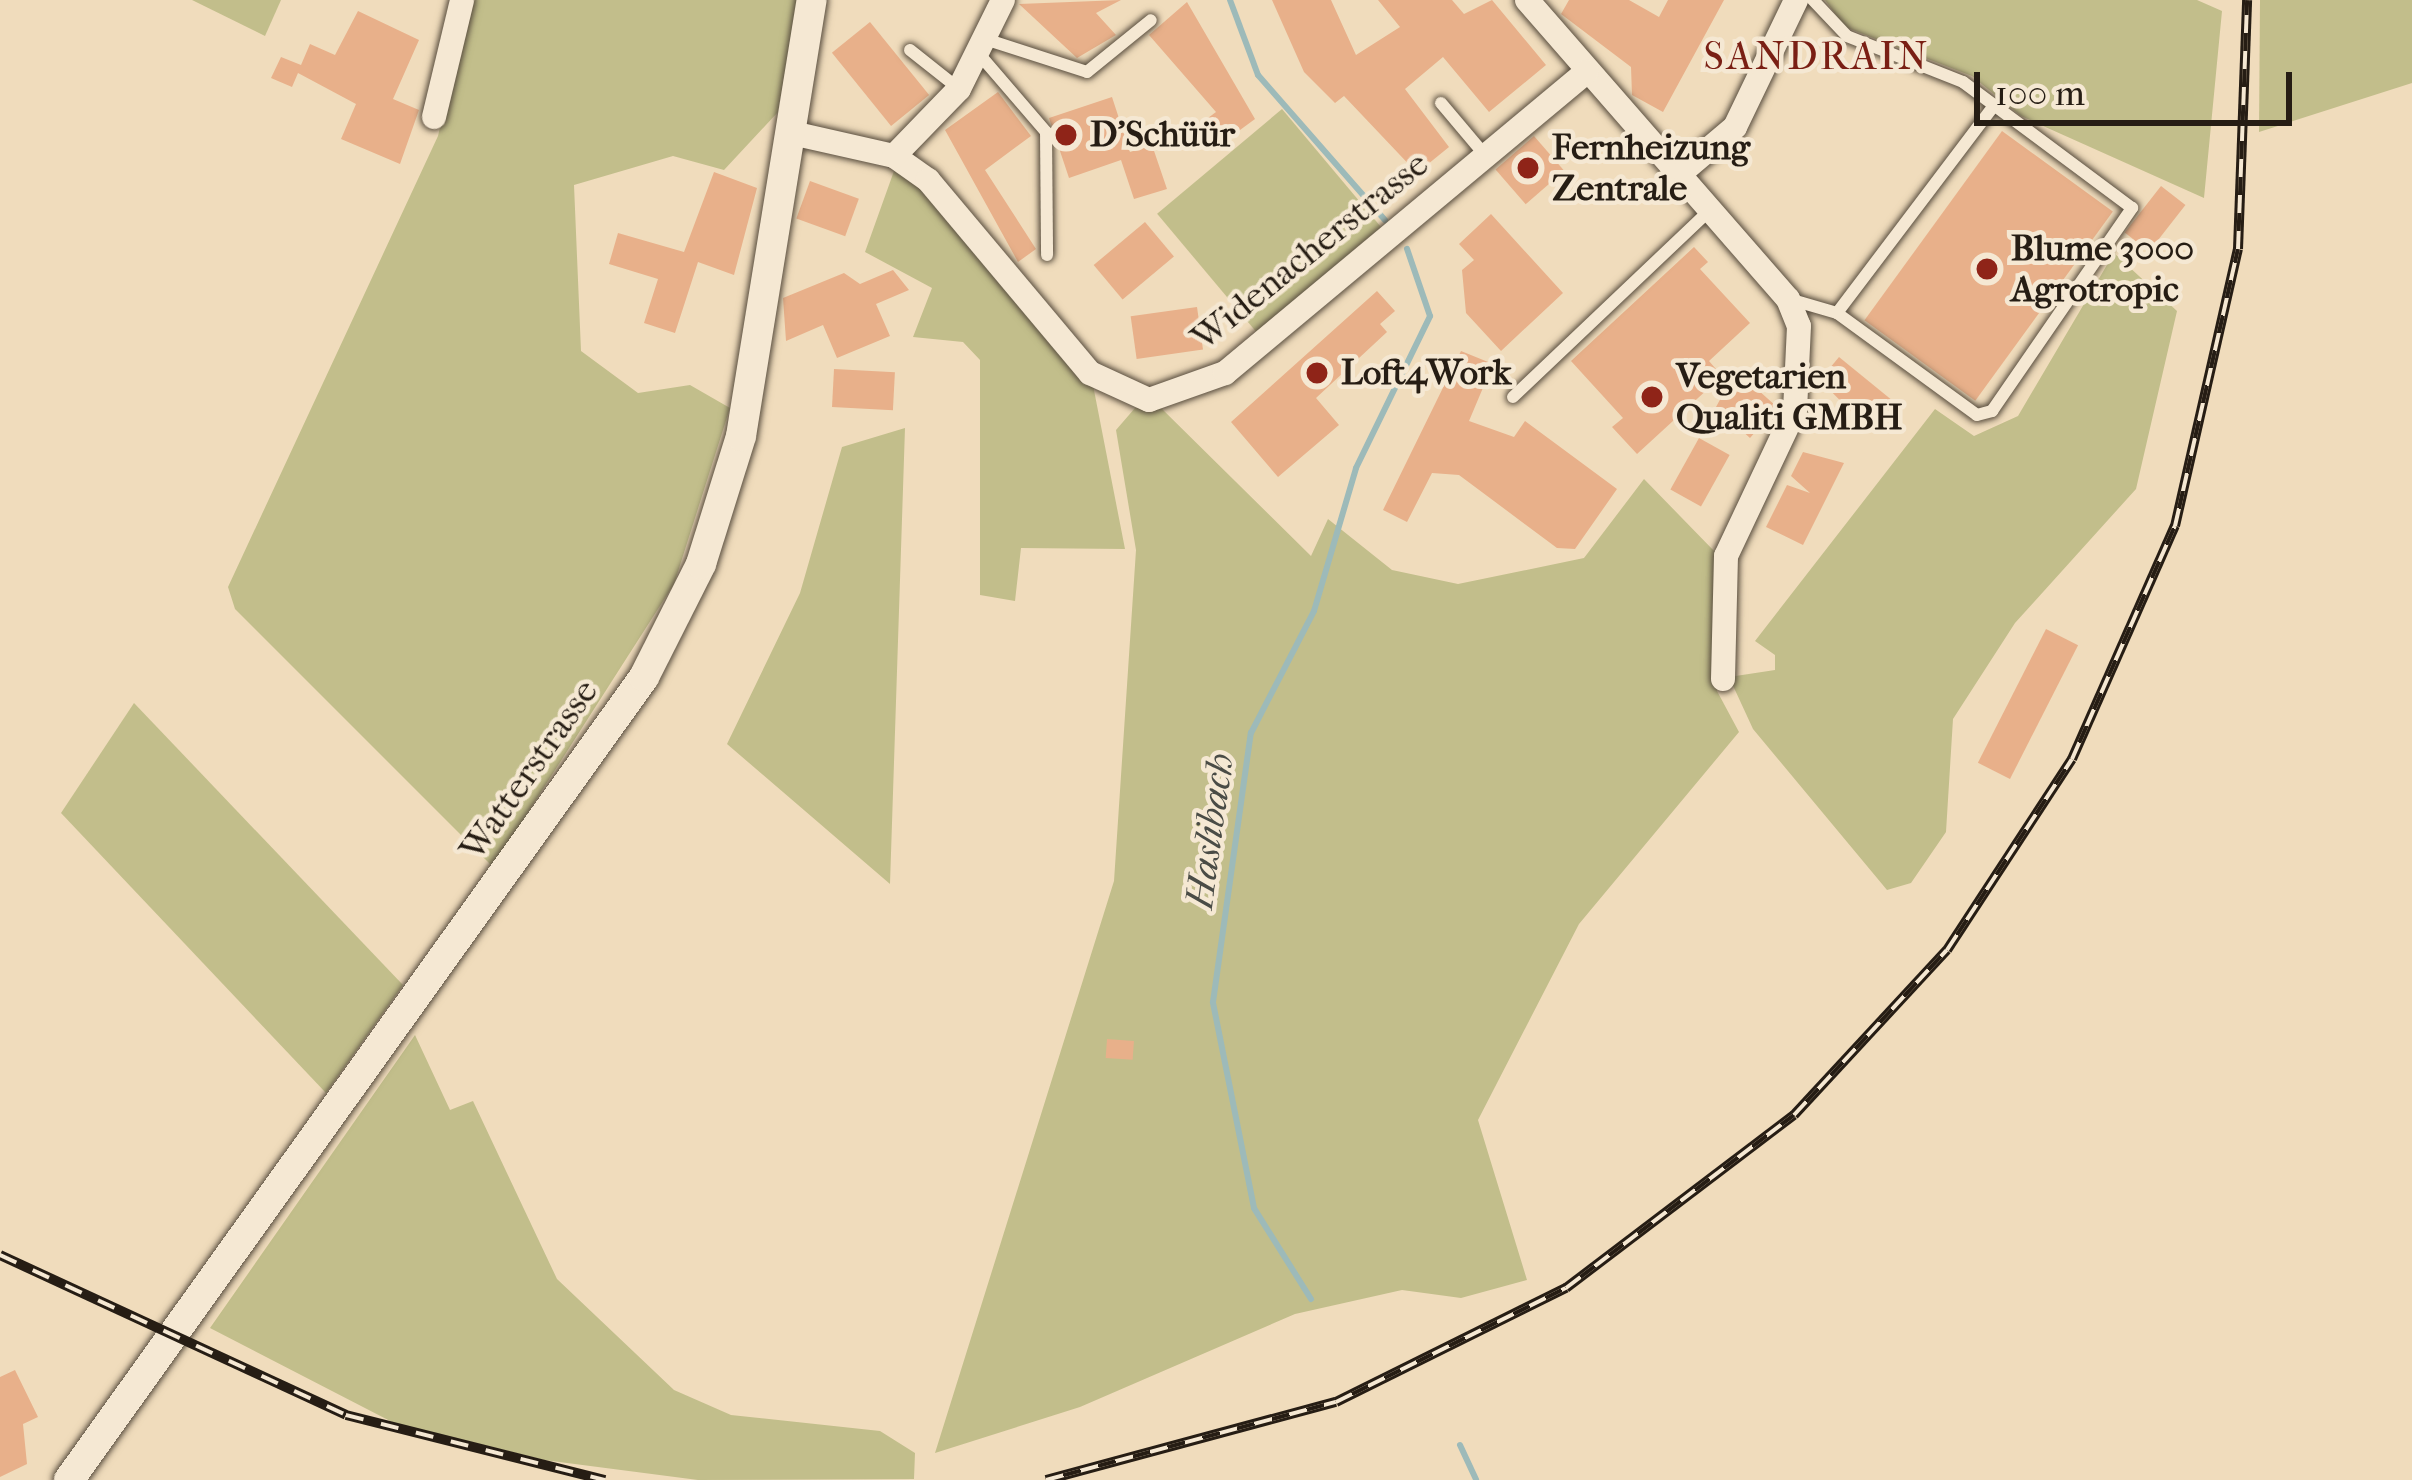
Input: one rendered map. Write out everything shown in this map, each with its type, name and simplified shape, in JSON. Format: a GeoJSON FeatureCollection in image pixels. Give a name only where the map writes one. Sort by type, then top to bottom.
{"type":"FeatureCollection","features":[{"type":"Feature","properties":{"kind":"street"},"geometry":{"type":"LineString","coordinates":[[434,117],[463,0]]}},
{"type":"Feature","properties":{"kind":"street","name":"Watterstrasse"},"geometry":{"type":"LineString","coordinates":[[69,1480],[644,676],[701,564],[741,436],[812,0]]}},
{"type":"Feature","properties":{"kind":"street"},"geometry":{"type":"LineString","coordinates":[[894,157],[959,89],[1003,0]]}},
{"type":"Feature","properties":{"kind":"street"},"geometry":{"type":"LineString","coordinates":[[1527,0],[1707,213],[1788,299],[1798,326],[1795,410],[1736,520],[1720,592],[1723,679]]}},
{"type":"Feature","properties":{"kind":"street"},"geometry":{"type":"LineString","coordinates":[[1677,176],[1735,128],[1796,0]]}},
{"type":"Feature","properties":{"kind":"street","name":"Widenacherstrasse"},"geometry":{"type":"LineString","coordinates":[[792,133],[894,157],[928,180],[1090,373],[1150,400],[1225,373],[1586,73]]}},
{"type":"Feature","properties":{"kind":"lane"},"geometry":{"type":"LineString","coordinates":[[1788,299],[1837,313],[1941,397],[1992,410],[2132,208],[1963,82],[1847,36],[1814,0]]}},
{"type":"Feature","properties":{"kind":"lane"},"geometry":{"type":"LineString","coordinates":[[982,47],[1088,72],[1151,20]]}},
{"type":"Feature","properties":{"kind":"lane"},"geometry":{"type":"LineString","coordinates":[[982,47],[1046,132],[1047,255]]}},
{"type":"Feature","properties":{"kind":"lane"},"geometry":{"type":"LineString","coordinates":[[910,50],[959,89]]}},
{"type":"Feature","properties":{"kind":"lane"},"geometry":{"type":"LineString","coordinates":[[1441,103],[1485,155]]}},
{"type":"Feature","properties":{"kind":"lane"},"geometry":{"type":"LineString","coordinates":[[1837,313],[1992,108]]}},
{"type":"Feature","properties":{"kind":"lane"},"geometry":{"type":"LineString","coordinates":[[1513,397],[1707,213]]}},
{"type":"Feature","properties":{"kind":"shaded area"},"geometry":{"type":"Polygon","coordinates":[[[192,0],[281,0],[265,36],[192,0]]]}},
{"type":"Feature","properties":{"kind":"shaded area"},"geometry":{"type":"Polygon","coordinates":[[[469,0],[798,0],[778,112],[724,170],[673,156],[574,185],[581,351],[638,393],[690,385],[730,408],[674,584],[493,867],[235,609],[228,587],[438,136],[469,0]]]}},
{"type":"Feature","properties":{"kind":"shaded area"},"geometry":{"type":"Polygon","coordinates":[[[1825,0],[2197,0],[2222,11],[2204,198],[2021,116],[1972,76],[1845,27],[1825,0]]]}},
{"type":"Feature","properties":{"kind":"shaded area"},"geometry":{"type":"Polygon","coordinates":[[[2260,0],[2412,0],[2412,83],[2259,132],[2260,0]]]}},
{"type":"Feature","properties":{"kind":"shaded area"},"geometry":{"type":"Polygon","coordinates":[[[1282,109],[1381,227],[1256,332],[1157,214],[1282,109]]]}},
{"type":"Feature","properties":{"kind":"shaded area"},"geometry":{"type":"Polygon","coordinates":[[[894,171],[925,188],[1093,385],[1125,549],[1021,548],[1015,601],[980,595],[980,360],[963,342],[913,337],[932,288],[865,252],[894,171]]]}},
{"type":"Feature","properties":{"kind":"shaded area"},"geometry":{"type":"Polygon","coordinates":[[[2114,253],[2177,311],[2136,489],[2015,623],[1953,719],[1946,832],[1911,883],[1887,890],[1753,729],[1729,677],[1775,670],[1775,655],[1755,641],[1935,409],[1974,436],[2018,416],[2114,253]]]}},
{"type":"Feature","properties":{"kind":"shaded area"},"geometry":{"type":"Polygon","coordinates":[[[1160,407],[1311,556],[1328,519],[1392,570],[1458,584],[1584,558],[1644,479],[1716,553],[1717,691],[1739,732],[1579,924],[1478,1120],[1527,1280],[1461,1298],[1402,1290],[1295,1314],[1080,1407],[935,1453],[1114,881],[1136,550],[1116,430],[1135,408],[1160,407]]]}},
{"type":"Feature","properties":{"kind":"shaded area"},"geometry":{"type":"Polygon","coordinates":[[[905,428],[890,884],[727,744],[800,593],[842,447],[905,428]]]}},
{"type":"Feature","properties":{"kind":"shaded area"},"geometry":{"type":"Polygon","coordinates":[[[134,703],[403,985],[326,1093],[61,813],[134,703]]]}},
{"type":"Feature","properties":{"kind":"shaded area"},"geometry":{"type":"Polygon","coordinates":[[[415,1035],[450,1110],[473,1101],[557,1279],[674,1390],[731,1415],[880,1431],[915,1453],[914,1479],[698,1480],[544,1460],[394,1423],[210,1328],[415,1035]]]}},
{"type":"Feature","properties":{"kind":"building"},"geometry":{"type":"Polygon","coordinates":[[[1121,0],[1096,13],[1116,35],[1077,58],[1019,4],[1121,0]]]}},
{"type":"Feature","properties":{"kind":"building"},"geometry":{"type":"Polygon","coordinates":[[[1272,0],[1331,0],[1356,55],[1400,27],[1378,0],[1452,0],[1464,14],[1492,0],[1546,65],[1489,112],[1443,57],[1405,89],[1449,147],[1417,173],[1344,96],[1335,103],[1304,72],[1272,0]]]}},
{"type":"Feature","properties":{"kind":"building"},"geometry":{"type":"Polygon","coordinates":[[[1569,0],[1629,0],[1659,17],[1668,0],[1724,0],[1663,112],[1632,95],[1631,67],[1561,14],[1569,0]]]}},
{"type":"Feature","properties":{"kind":"building"},"geometry":{"type":"Polygon","coordinates":[[[1187,2],[1255,119],[1225,141],[1208,118],[1216,112],[1149,35],[1187,2]]]}},
{"type":"Feature","properties":{"kind":"building"},"geometry":{"type":"Polygon","coordinates":[[[358,11],[419,40],[393,99],[419,110],[400,164],[341,139],[356,104],[298,73],[292,87],[271,78],[281,57],[301,65],[310,44],[335,55],[358,11]]]}},
{"type":"Feature","properties":{"kind":"building"},"geometry":{"type":"Polygon","coordinates":[[[870,22],[929,95],[891,126],[832,53],[870,22]]]}},
{"type":"Feature","properties":{"kind":"building"},"geometry":{"type":"Polygon","coordinates":[[[998,92],[1031,136],[985,170],[1036,249],[1018,262],[945,130],[998,92]]]}},
{"type":"Feature","properties":{"kind":"building"},"geometry":{"type":"Polygon","coordinates":[[[1112,97],[1130,152],[1152,145],[1167,189],[1134,199],[1121,160],[1069,178],[1049,118],[1112,97]]]}},
{"type":"Feature","properties":{"kind":"building","name":"Blume 3000 Agrotropic"},"geometry":{"type":"Polygon","coordinates":[[[2002,131],[2113,212],[1975,401],[1864,320],[2002,131]]]}},
{"type":"Feature","properties":{"kind":"building","name":"Fernheizung Zentrale"},"geometry":{"type":"Polygon","coordinates":[[[1534,136],[1564,171],[1526,204],[1496,169],[1534,136]]]}},
{"type":"Feature","properties":{"kind":"building"},"geometry":{"type":"Polygon","coordinates":[[[714,172],[757,188],[734,275],[698,262],[675,333],[644,323],[658,279],[609,264],[618,233],[684,252],[714,172]]]}},
{"type":"Feature","properties":{"kind":"building"},"geometry":{"type":"Polygon","coordinates":[[[810,181],[859,199],[845,236],[796,219],[810,181]]]}},
{"type":"Feature","properties":{"kind":"building"},"geometry":{"type":"Polygon","coordinates":[[[2161,186],[2185,205],[2149,252],[2125,232],[2161,186]]]}},
{"type":"Feature","properties":{"kind":"building"},"geometry":{"type":"Polygon","coordinates":[[[1491,214],[1563,293],[1501,351],[1466,313],[1462,270],[1474,260],[1459,244],[1491,214]]]}},
{"type":"Feature","properties":{"kind":"building"},"geometry":{"type":"Polygon","coordinates":[[[1145,222],[1174,256],[1123,300],[1094,265],[1145,222]]]}},
{"type":"Feature","properties":{"kind":"building","name":"Vegetarien Qualiti GMBH"},"geometry":{"type":"Polygon","coordinates":[[[1694,247],[1708,262],[1700,269],[1750,323],[1709,361],[1722,376],[1637,454],[1612,427],[1623,418],[1571,361],[1694,247]]]}},
{"type":"Feature","properties":{"kind":"building"},"geometry":{"type":"Polygon","coordinates":[[[893,270],[909,290],[876,304],[890,336],[837,358],[823,325],[786,341],[783,298],[844,273],[860,284],[893,270]]]}},
{"type":"Feature","properties":{"kind":"building","name":"Loft4Work"},"geometry":{"type":"Polygon","coordinates":[[[1377,291],[1395,311],[1380,324],[1387,332],[1316,398],[1339,425],[1278,477],[1231,422],[1377,291]]]}},
{"type":"Feature","properties":{"kind":"building"},"geometry":{"type":"Polygon","coordinates":[[[1197,307],[1203,350],[1137,359],[1131,316],[1197,307]]]}},
{"type":"Feature","properties":{"kind":"building"},"geometry":{"type":"Polygon","coordinates":[[[1461,351],[1493,364],[1469,421],[1514,437],[1525,421],[1617,489],[1575,549],[1557,548],[1459,475],[1432,473],[1407,522],[1383,510],[1461,351]]]}},
{"type":"Feature","properties":{"kind":"building"},"geometry":{"type":"Polygon","coordinates":[[[1839,357],[1893,401],[1869,430],[1820,380],[1839,357]]]}},
{"type":"Feature","properties":{"kind":"building"},"geometry":{"type":"Polygon","coordinates":[[[834,369],[895,372],[893,410],[832,407],[834,369]]]}},
{"type":"Feature","properties":{"kind":"building"},"geometry":{"type":"Polygon","coordinates":[[[1747,380],[1777,407],[1750,438],[1716,407],[1729,383],[1737,392],[1747,380]]]}},
{"type":"Feature","properties":{"kind":"building"},"geometry":{"type":"Polygon","coordinates":[[[1699,438],[1730,455],[1701,507],[1670,490],[1699,438]]]}},
{"type":"Feature","properties":{"kind":"building"},"geometry":{"type":"Polygon","coordinates":[[[1803,452],[1844,463],[1803,545],[1766,527],[1787,485],[1810,493],[1791,476],[1803,452]]]}},
{"type":"Feature","properties":{"kind":"building"},"geometry":{"type":"Polygon","coordinates":[[[2046,629],[2078,645],[2010,779],[1978,763],[2046,629]]]}},
{"type":"Feature","properties":{"kind":"building"},"geometry":{"type":"Polygon","coordinates":[[[1107,1039],[1134,1041],[1133,1060],[1106,1058],[1107,1039]]]}},
{"type":"Feature","properties":{"kind":"building"},"geometry":{"type":"Polygon","coordinates":[[[15,1370],[38,1417],[23,1424],[27,1464],[0,1477],[0,1377],[15,1370]]]}},
{"type":"Feature","properties":{"kind":"waterway","name":"Haslibach"},"geometry":{"type":"LineString","coordinates":[[1230,0],[1258,75],[1385,220]]}},
{"type":"Feature","properties":{"kind":"waterway","name":"Haslibach"},"geometry":{"type":"LineString","coordinates":[[1311,1299],[1254,1208],[1213,1002],[1251,733],[1314,611],[1356,468],[1430,316],[1407,249]]}},
{"type":"Feature","properties":{"kind":"waterway","name":"Haslibach"},"geometry":{"type":"LineString","coordinates":[[1460,1445],[1476,1480]]}},
{"type":"Feature","properties":{"kind":"railway"},"geometry":{"type":"LineString","coordinates":[[1046,1480],[1336,1402],[1566,1288],[1794,1115],[1947,950],[2072,759],[2175,526],[2238,249],[2247,0]]}},
{"type":"Feature","properties":{"kind":"railway"},"geometry":{"type":"LineString","coordinates":[[0,1255],[346,1415],[605,1480]]}},
{"type":"Feature","properties":{"kind":"place","name":"D'Schüür"},"geometry":{"type":"Point","coordinates":[1066,135]}},
{"type":"Feature","properties":{"kind":"place","name":"Fernheizung Zentrale"},"geometry":{"type":"Point","coordinates":[1528,168]}},
{"type":"Feature","properties":{"kind":"place","name":"Blume 3000 Agrotropic"},"geometry":{"type":"Point","coordinates":[1987,269]}},
{"type":"Feature","properties":{"kind":"place","name":"Loft4Work"},"geometry":{"type":"Point","coordinates":[1317,373]}},
{"type":"Feature","properties":{"kind":"place","name":"Vegetarien Qualiti GMBH"},"geometry":{"type":"Point","coordinates":[1652,397]}},
{"type":"Feature","properties":{"kind":"district","name":"SANDRAIN"},"geometry":{"type":"Point","coordinates":[1817,56]}}]}
